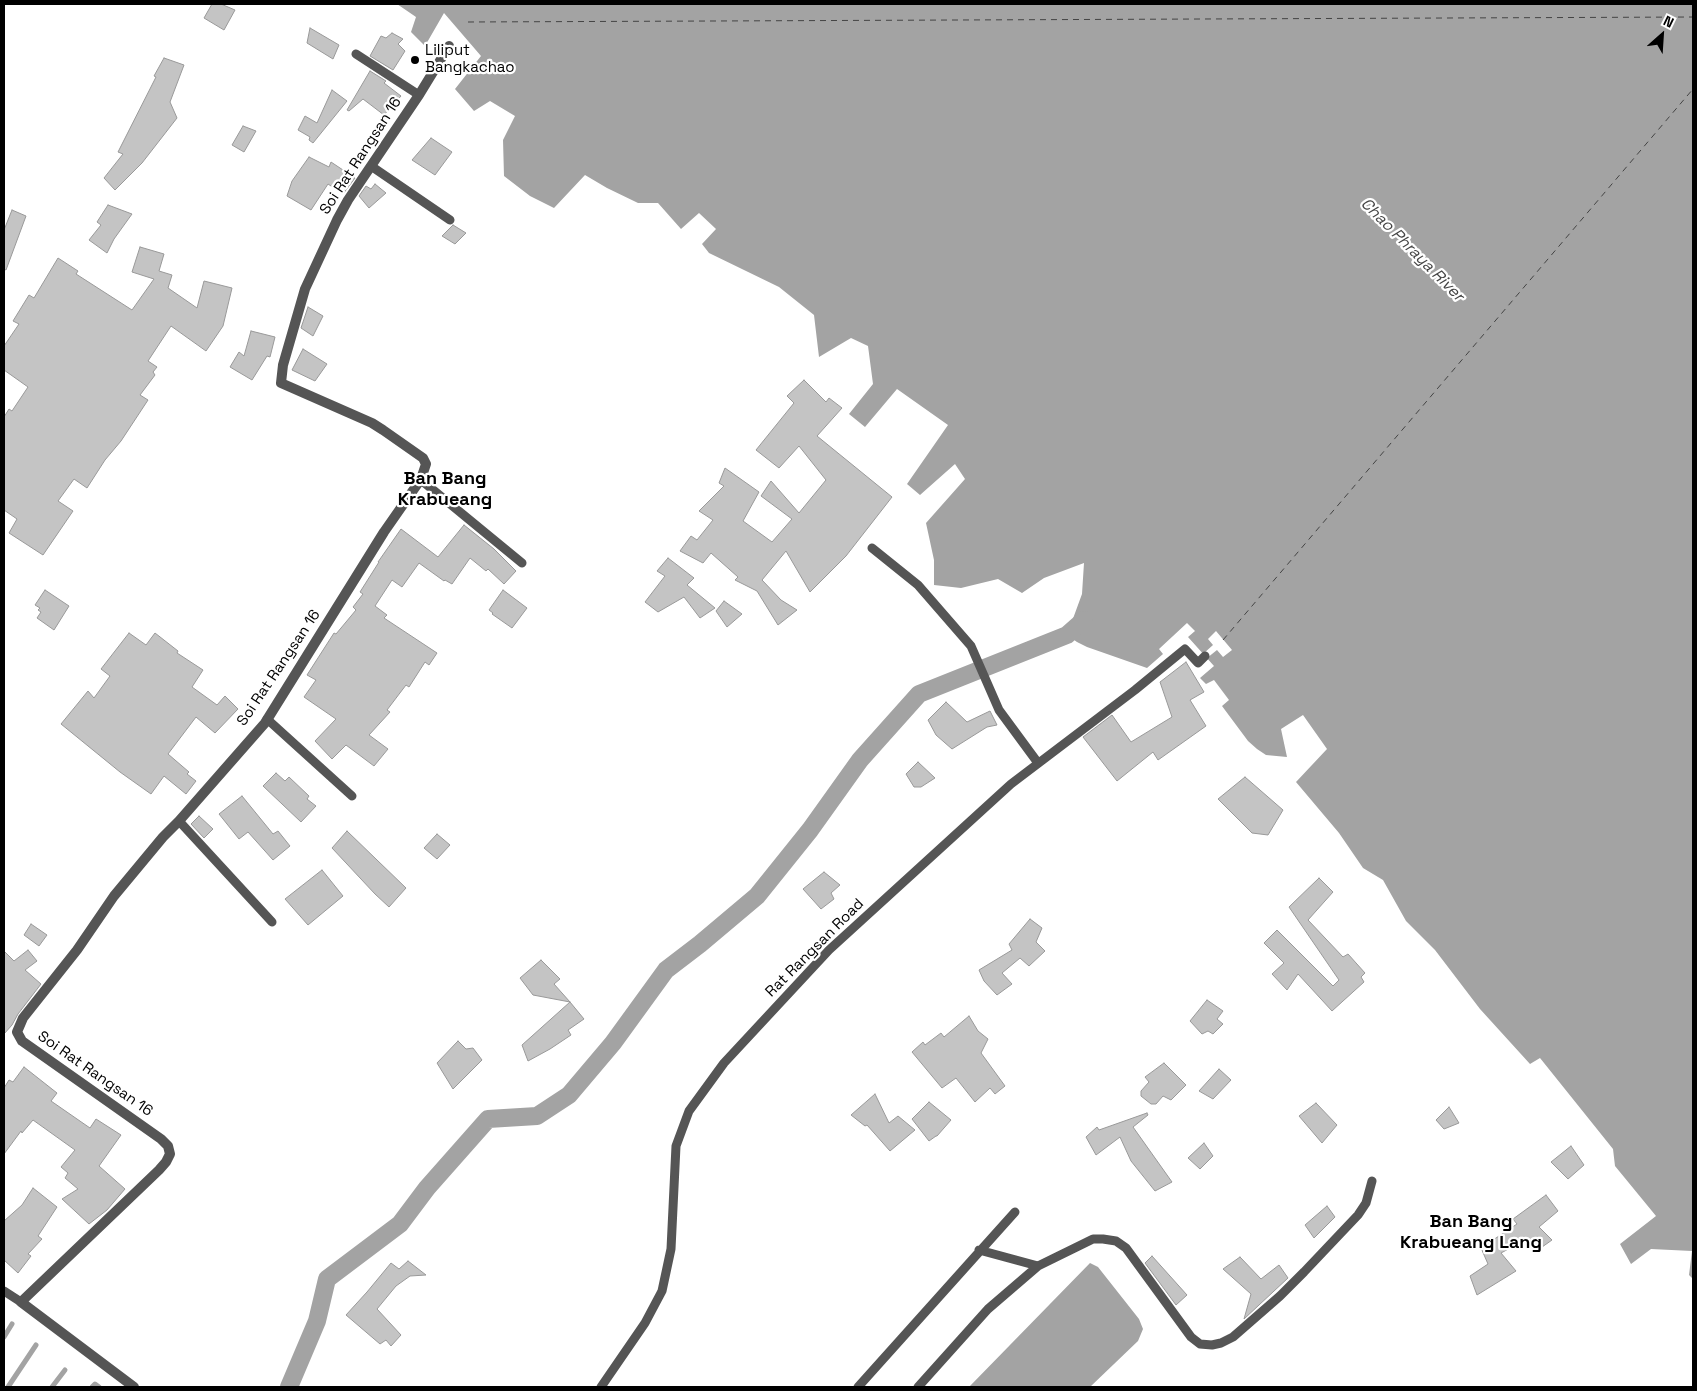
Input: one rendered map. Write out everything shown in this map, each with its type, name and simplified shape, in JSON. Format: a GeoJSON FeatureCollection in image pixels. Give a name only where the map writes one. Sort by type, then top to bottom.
{"type":"FeatureCollection","features":[{"type":"Feature","properties":{"kind":"street","name":"Soi Rat Rangsan 16"},"geometry":{"type":"LineString","coordinates":[[21,1302],[159,1170],[170,1154],[168,1146],[161,1139],[22,1041],[17,1032],[23,1018],[77,950],[114,896],[163,837],[267,719],[384,532],[421,480],[426,464],[423,458],[383,430],[372,423],[281,383],[283,365],[305,289],[348,200],[419,95],[449,46]]}},
{"type":"Feature","properties":{"kind":"street"},"geometry":{"type":"LineString","coordinates":[[21,1302],[134,1387]]}},
{"type":"Feature","properties":{"kind":"lane"},"geometry":{"type":"LineString","coordinates":[[356,54],[419,95]]}},
{"type":"Feature","properties":{"kind":"lane"},"geometry":{"type":"LineString","coordinates":[[371,166],[450,220]]}},
{"type":"Feature","properties":{"kind":"lane"},"geometry":{"type":"LineString","coordinates":[[421,480],[522,562]]}},
{"type":"Feature","properties":{"kind":"lane"},"geometry":{"type":"LineString","coordinates":[[872,548],[918,585],[971,646],[1000,710],[1038,763]]}},
{"type":"Feature","properties":{"kind":"lane","name":"Rat Rangsan Road"},"geometry":{"type":"LineString","coordinates":[[601,1387],[645,1323],[662,1291],[671,1249],[676,1146],[689,1111],[724,1063],[829,950],[1011,784],[1185,649],[1198,663],[1205,656]]}},
{"type":"Feature","properties":{"kind":"lane"},"geometry":{"type":"LineString","coordinates":[[267,719],[352,796]]}},
{"type":"Feature","properties":{"kind":"lane"},"geometry":{"type":"LineString","coordinates":[[179,821],[272,922]]}},
{"type":"Feature","properties":{"kind":"lane"},"geometry":{"type":"LineString","coordinates":[[918,1387],[988,1309],[1038,1266],[1093,1239],[1116,1242],[1126,1248],[1191,1338],[1200,1344],[1212,1346],[1221,1343],[1232,1337],[1280,1296],[1358,1215],[1366,1203],[1372,1180]]}},
{"type":"Feature","properties":{"kind":"lane"},"geometry":{"type":"LineString","coordinates":[[858,1387],[1014,1212]]}},
{"type":"Feature","properties":{"kind":"lane"},"geometry":{"type":"LineString","coordinates":[[979,1250],[1038,1266]]}},
{"type":"Feature","properties":{"kind":"lane"},"geometry":{"type":"LineString","coordinates":[[4,1291],[21,1302]]}},
{"type":"Feature","properties":{"kind":"water","name":"Chao Phraya River"},"geometry":{"type":"Polygon","coordinates":[[[397,4],[1693,4],[1693,1279],[1689,1275],[1692,1251],[1651,1249],[1631,1264],[1620,1244],[1656,1216],[1615,1166],[1613,1149],[1540,1058],[1530,1064],[1480,1009],[1435,950],[1406,921],[1383,880],[1363,868],[1339,833],[1296,782],[1327,749],[1303,715],[1281,729],[1287,757],[1266,755],[1257,749],[1248,741],[1222,706],[1229,700],[1214,680],[1206,684],[1200,678],[1214,666],[1188,637],[1195,631],[1187,623],[1159,649],[1163,654],[1147,668],[1077,642],[1067,635],[1082,594],[1084,563],[1044,578],[1022,593],[998,579],[961,588],[934,585],[934,560],[926,523],[965,479],[955,464],[920,495],[907,484],[948,425],[897,389],[865,427],[849,414],[873,384],[868,346],[851,338],[819,357],[814,315],[779,287],[709,253],[702,244],[716,229],[699,213],[681,229],[658,203],[638,203],[585,175],[554,208],[530,196],[504,176],[503,140],[515,116],[490,101],[474,111],[455,89],[481,56],[444,13],[425,46],[411,32],[416,17],[397,4]]]}},
{"type":"Feature","properties":{"kind":"water"},"geometry":{"type":"Polygon","coordinates":[[[1090,1263],[1098,1267],[1139,1319],[1143,1329],[1138,1341],[1090,1387],[969,1387],[1090,1263]]]}},
{"type":"Feature","properties":{"kind":"pier"},"geometry":{"type":"Polygon","coordinates":[[[1216,631],[1232,650],[1223,657],[1217,650],[1207,658],[1203,654],[1213,645],[1208,639],[1216,631]]]}},
{"type":"Feature","properties":{"kind":"building"},"geometry":{"type":"Polygon","coordinates":[[[212,4],[221,4],[235,10],[224,30],[204,18],[212,4]]]}},
{"type":"Feature","properties":{"kind":"building"},"geometry":{"type":"Polygon","coordinates":[[[310,28],[339,45],[333,59],[307,43],[310,28]]]}},
{"type":"Feature","properties":{"kind":"building"},"geometry":{"type":"Polygon","coordinates":[[[392,33],[403,39],[398,44],[405,51],[393,70],[370,56],[381,36],[386,38],[392,33]]]}},
{"type":"Feature","properties":{"kind":"building"},"geometry":{"type":"Polygon","coordinates":[[[164,58],[184,65],[170,102],[177,118],[142,163],[115,190],[104,178],[123,154],[118,152],[164,58]]]}},
{"type":"Feature","properties":{"kind":"building"},"geometry":{"type":"Polygon","coordinates":[[[370,71],[386,81],[384,83],[401,96],[384,115],[363,99],[349,111],[347,110],[370,71]]]}},
{"type":"Feature","properties":{"kind":"building"},"geometry":{"type":"Polygon","coordinates":[[[332,90],[347,101],[313,143],[309,140],[310,137],[298,130],[305,116],[317,123],[332,90]]]}},
{"type":"Feature","properties":{"kind":"building"},"geometry":{"type":"Polygon","coordinates":[[[243,126],[256,131],[244,152],[232,145],[243,126]]]}},
{"type":"Feature","properties":{"kind":"building"},"geometry":{"type":"Polygon","coordinates":[[[431,138],[452,152],[435,175],[412,160],[431,138]]]}},
{"type":"Feature","properties":{"kind":"building"},"geometry":{"type":"Polygon","coordinates":[[[309,157],[329,167],[331,162],[355,178],[343,194],[328,184],[311,210],[287,196],[292,181],[309,157]]]}},
{"type":"Feature","properties":{"kind":"building"},"geometry":{"type":"Polygon","coordinates":[[[375,184],[386,193],[369,208],[359,196],[366,186],[371,189],[375,184]]]}},
{"type":"Feature","properties":{"kind":"building"},"geometry":{"type":"Polygon","coordinates":[[[108,205],[132,214],[114,239],[107,253],[89,240],[101,225],[97,222],[108,205]]]}},
{"type":"Feature","properties":{"kind":"building"},"geometry":{"type":"Polygon","coordinates":[[[12,210],[26,216],[6,270],[4,269],[4,230],[12,210]]]}},
{"type":"Feature","properties":{"kind":"building"},"geometry":{"type":"Polygon","coordinates":[[[453,225],[466,233],[455,244],[442,236],[453,225]]]}},
{"type":"Feature","properties":{"kind":"building"},"geometry":{"type":"Polygon","coordinates":[[[140,247],[164,254],[159,271],[172,275],[168,288],[197,308],[204,281],[232,288],[223,326],[206,351],[171,326],[148,361],[157,367],[153,372],[155,375],[140,395],[148,400],[87,488],[74,479],[58,501],[73,511],[43,555],[9,533],[17,519],[4,510],[4,417],[9,409],[12,411],[28,387],[4,370],[4,346],[19,324],[13,321],[29,295],[34,298],[58,258],[78,271],[76,274],[132,310],[154,279],[132,272],[140,247]]]}},
{"type":"Feature","properties":{"kind":"building"},"geometry":{"type":"Polygon","coordinates":[[[308,307],[323,316],[313,336],[301,328],[308,307]]]}},
{"type":"Feature","properties":{"kind":"building"},"geometry":{"type":"Polygon","coordinates":[[[251,331],[275,337],[270,357],[267,356],[252,380],[230,367],[239,352],[244,356],[251,331]]]}},
{"type":"Feature","properties":{"kind":"building"},"geometry":{"type":"Polygon","coordinates":[[[303,349],[327,364],[315,381],[292,370],[303,349]]]}},
{"type":"Feature","properties":{"kind":"building"},"geometry":{"type":"Polygon","coordinates":[[[804,380],[826,402],[829,398],[842,408],[817,436],[892,497],[846,556],[810,592],[786,551],[762,580],[781,600],[797,610],[778,625],[757,591],[735,580],[738,577],[711,553],[703,563],[680,551],[691,536],[697,540],[713,520],[699,511],[724,486],[719,483],[725,468],[759,492],[743,521],[772,542],[792,519],[761,496],[771,481],[799,513],[826,480],[799,446],[779,468],[756,450],[794,403],[787,396],[804,380]]]}},
{"type":"Feature","properties":{"kind":"building"},"geometry":{"type":"Polygon","coordinates":[[[464,525],[494,549],[516,571],[504,584],[488,569],[486,571],[470,558],[452,584],[444,581],[419,563],[402,587],[392,580],[375,606],[387,615],[384,618],[437,653],[429,665],[425,662],[409,687],[406,685],[387,710],[390,712],[369,735],[388,749],[374,766],[346,745],[332,759],[315,741],[336,719],[304,697],[316,680],[307,675],[334,633],[336,634],[356,610],[353,607],[363,594],[360,592],[401,529],[438,557],[464,525]]]}},
{"type":"Feature","properties":{"kind":"building"},"geometry":{"type":"Polygon","coordinates":[[[668,558],[694,578],[687,585],[715,608],[700,618],[684,597],[658,612],[645,602],[665,576],[657,571],[668,558]]]}},
{"type":"Feature","properties":{"kind":"building"},"geometry":{"type":"Polygon","coordinates":[[[45,590],[69,606],[54,630],[37,618],[41,612],[38,610],[40,608],[35,605],[45,590]]]}},
{"type":"Feature","properties":{"kind":"building"},"geometry":{"type":"Polygon","coordinates":[[[503,590],[527,608],[512,628],[489,610],[503,590]]]}},
{"type":"Feature","properties":{"kind":"building"},"geometry":{"type":"Polygon","coordinates":[[[724,601],[742,614],[727,627],[716,611],[724,601]]]}},
{"type":"Feature","properties":{"kind":"building"},"geometry":{"type":"Polygon","coordinates":[[[129,633],[146,645],[155,633],[178,651],[177,653],[203,670],[192,687],[217,705],[225,696],[238,709],[215,733],[196,717],[168,754],[189,772],[187,774],[196,781],[186,794],[164,776],[151,794],[120,772],[61,724],[88,691],[94,698],[110,676],[101,669],[129,633]]]}},
{"type":"Feature","properties":{"kind":"building"},"geometry":{"type":"Polygon","coordinates":[[[1186,662],[1204,692],[1190,700],[1206,726],[1158,760],[1153,752],[1117,781],[1083,737],[1112,715],[1131,742],[1172,717],[1160,682],[1186,662]]]}},
{"type":"Feature","properties":{"kind":"building"},"geometry":{"type":"Polygon","coordinates":[[[946,702],[967,722],[990,711],[997,725],[987,727],[952,749],[936,735],[928,720],[946,702]]]}},
{"type":"Feature","properties":{"kind":"building"},"geometry":{"type":"Polygon","coordinates":[[[918,762],[935,778],[921,787],[914,787],[906,774],[918,762]]]}},
{"type":"Feature","properties":{"kind":"building"},"geometry":{"type":"Polygon","coordinates":[[[276,773],[285,781],[289,777],[309,796],[307,799],[316,806],[301,822],[263,786],[276,773]]]}},
{"type":"Feature","properties":{"kind":"building"},"geometry":{"type":"Polygon","coordinates":[[[1245,777],[1283,810],[1268,835],[1252,833],[1218,799],[1245,777]]]}},
{"type":"Feature","properties":{"kind":"building"},"geometry":{"type":"Polygon","coordinates":[[[242,796],[273,834],[278,831],[290,846],[273,860],[248,832],[239,839],[219,814],[242,796]]]}},
{"type":"Feature","properties":{"kind":"building"},"geometry":{"type":"Polygon","coordinates":[[[199,816],[213,829],[204,838],[191,824],[199,816]]]}},
{"type":"Feature","properties":{"kind":"building"},"geometry":{"type":"Polygon","coordinates":[[[347,831],[406,888],[389,907],[332,848],[347,831]]]}},
{"type":"Feature","properties":{"kind":"building"},"geometry":{"type":"Polygon","coordinates":[[[437,834],[450,845],[437,859],[424,848],[437,834]]]}},
{"type":"Feature","properties":{"kind":"building"},"geometry":{"type":"Polygon","coordinates":[[[322,870],[343,896],[308,925],[285,899],[322,870]]]}},
{"type":"Feature","properties":{"kind":"building"},"geometry":{"type":"Polygon","coordinates":[[[824,872],[840,885],[831,893],[834,899],[821,909],[803,889],[824,872]]]}},
{"type":"Feature","properties":{"kind":"building"},"geometry":{"type":"Polygon","coordinates":[[[1319,878],[1333,892],[1308,920],[1343,957],[1348,954],[1365,973],[1361,977],[1364,982],[1332,1011],[1298,974],[1287,990],[1272,974],[1284,963],[1264,943],[1277,930],[1333,986],[1339,980],[1289,907],[1319,878]]]}},
{"type":"Feature","properties":{"kind":"building"},"geometry":{"type":"Polygon","coordinates":[[[1030,919],[1042,928],[1036,942],[1045,951],[1029,966],[1020,958],[1002,973],[1012,984],[997,995],[984,981],[979,970],[1012,950],[1009,944],[1030,919]]]}},
{"type":"Feature","properties":{"kind":"building"},"geometry":{"type":"Polygon","coordinates":[[[31,924],[47,935],[39,946],[24,935],[31,924]]]}},
{"type":"Feature","properties":{"kind":"building"},"geometry":{"type":"Polygon","coordinates":[[[28,950],[37,961],[25,970],[41,984],[4,1034],[4,951],[14,961],[28,950]]]}},
{"type":"Feature","properties":{"kind":"building"},"geometry":{"type":"Polygon","coordinates":[[[541,960],[560,979],[554,984],[570,1002],[533,995],[520,978],[541,960]]]}},
{"type":"Feature","properties":{"kind":"building"},"geometry":{"type":"Polygon","coordinates":[[[1207,1000],[1223,1011],[1217,1019],[1223,1024],[1213,1034],[1208,1031],[1202,1034],[1190,1021],[1207,1000]]]}},
{"type":"Feature","properties":{"kind":"building"},"geometry":{"type":"Polygon","coordinates":[[[570,1002],[584,1019],[568,1030],[571,1035],[528,1061],[522,1045],[570,1002]]]}},
{"type":"Feature","properties":{"kind":"building"},"geometry":{"type":"Polygon","coordinates":[[[969,1016],[978,1031],[988,1039],[981,1053],[1005,1086],[995,1094],[990,1088],[975,1102],[956,1078],[942,1088],[912,1052],[923,1042],[925,1045],[941,1033],[944,1037],[969,1016]]]}},
{"type":"Feature","properties":{"kind":"building"},"geometry":{"type":"Polygon","coordinates":[[[458,1041],[466,1049],[473,1048],[482,1060],[453,1089],[437,1063],[458,1041]]]}},
{"type":"Feature","properties":{"kind":"building"},"geometry":{"type":"Polygon","coordinates":[[[1164,1063],[1186,1085],[1171,1100],[1163,1096],[1156,1104],[1151,1104],[1141,1096],[1141,1091],[1149,1082],[1145,1077],[1164,1063]]]}},
{"type":"Feature","properties":{"kind":"building"},"geometry":{"type":"Polygon","coordinates":[[[24,1067],[57,1093],[51,1101],[90,1128],[96,1119],[121,1135],[99,1166],[125,1189],[107,1210],[89,1224],[62,1199],[78,1189],[65,1178],[68,1173],[61,1167],[75,1150],[33,1120],[22,1133],[21,1131],[4,1154],[4,1088],[9,1080],[13,1082],[24,1067]]]}},
{"type":"Feature","properties":{"kind":"building"},"geometry":{"type":"Polygon","coordinates":[[[1219,1069],[1231,1080],[1213,1099],[1199,1091],[1219,1069]]]}},
{"type":"Feature","properties":{"kind":"building"},"geometry":{"type":"Polygon","coordinates":[[[875,1094],[889,1123],[898,1116],[915,1130],[890,1151],[867,1125],[865,1126],[851,1115],[875,1094]]]}},
{"type":"Feature","properties":{"kind":"building"},"geometry":{"type":"Polygon","coordinates":[[[929,1102],[951,1120],[937,1136],[929,1141],[912,1119],[929,1102]]]}},
{"type":"Feature","properties":{"kind":"building"},"geometry":{"type":"Polygon","coordinates":[[[1316,1103],[1337,1125],[1322,1143],[1299,1116],[1316,1103]]]}},
{"type":"Feature","properties":{"kind":"building"},"geometry":{"type":"Polygon","coordinates":[[[1449,1107],[1459,1123],[1444,1129],[1436,1120],[1449,1107]]]}},
{"type":"Feature","properties":{"kind":"building"},"geometry":{"type":"Polygon","coordinates":[[[1147,1113],[1148,1115],[1133,1127],[1172,1182],[1155,1191],[1131,1161],[1120,1137],[1096,1155],[1086,1137],[1097,1127],[1099,1130],[1147,1113]]]}},
{"type":"Feature","properties":{"kind":"building"},"geometry":{"type":"Polygon","coordinates":[[[1204,1143],[1213,1156],[1200,1169],[1188,1158],[1204,1143]]]}},
{"type":"Feature","properties":{"kind":"building"},"geometry":{"type":"Polygon","coordinates":[[[1571,1146],[1584,1165],[1568,1179],[1551,1162],[1571,1146]]]}},
{"type":"Feature","properties":{"kind":"building"},"geometry":{"type":"Polygon","coordinates":[[[33,1188],[57,1207],[38,1236],[42,1239],[28,1254],[31,1256],[18,1273],[4,1260],[4,1221],[22,1205],[33,1188]]]}},
{"type":"Feature","properties":{"kind":"building"},"geometry":{"type":"Polygon","coordinates":[[[1546,1195],[1558,1211],[1539,1227],[1552,1240],[1535,1252],[1527,1239],[1501,1253],[1516,1271],[1477,1295],[1470,1276],[1488,1264],[1481,1248],[1517,1224],[1513,1219],[1546,1195]]]}},
{"type":"Feature","properties":{"kind":"building"},"geometry":{"type":"Polygon","coordinates":[[[1327,1206],[1335,1217],[1314,1238],[1305,1225],[1327,1206]]]}},
{"type":"Feature","properties":{"kind":"building"},"geometry":{"type":"Polygon","coordinates":[[[1152,1256],[1187,1295],[1176,1305],[1145,1263],[1152,1256]]]}},
{"type":"Feature","properties":{"kind":"building"},"geometry":{"type":"Polygon","coordinates":[[[1240,1257],[1261,1279],[1279,1265],[1288,1278],[1244,1319],[1251,1294],[1223,1269],[1240,1257]]]}},
{"type":"Feature","properties":{"kind":"building"},"geometry":{"type":"Polygon","coordinates":[[[408,1261],[426,1275],[410,1276],[396,1286],[377,1309],[401,1335],[391,1346],[386,1340],[380,1344],[346,1315],[391,1263],[399,1269],[408,1261]]]}},
{"type":"Feature","properties":{"kind":"waterway"},"geometry":{"type":"LineString","coordinates":[[289,1387],[317,1321],[327,1279],[400,1224],[427,1188],[488,1119],[537,1116],[569,1095],[613,1043],[666,970],[757,896],[810,830],[860,760],[919,694],[1067,635],[1084,620]]}},
{"type":"Feature","properties":{"kind":"waterway"},"geometry":{"type":"LineString","coordinates":[[4,1337],[12,1324]]}},
{"type":"Feature","properties":{"kind":"waterway"},"geometry":{"type":"LineString","coordinates":[[8,1387],[36,1345]]}},
{"type":"Feature","properties":{"kind":"waterway"},"geometry":{"type":"LineString","coordinates":[[52,1387],[65,1370]]}},
{"type":"Feature","properties":{"kind":"waterway"},"geometry":{"type":"LineString","coordinates":[[92,1387],[95,1384],[99,1387]]}},
{"type":"Feature","properties":{"kind":"ferry route"},"geometry":{"type":"LineString","coordinates":[[468,22],[1693,17]]}},
{"type":"Feature","properties":{"kind":"ferry route"},"geometry":{"type":"LineString","coordinates":[[1223,640],[1693,89]]}},
{"type":"Feature","properties":{"kind":"place","name":"Liliput Bangkachao"},"geometry":{"type":"Point","coordinates":[415,60]}},
{"type":"Feature","properties":{"kind":"district","name":"Ban Bang Krabueang"},"geometry":{"type":"Point","coordinates":[445,489]}},
{"type":"Feature","properties":{"kind":"district","name":"Ban Bang Krabueang Lang"},"geometry":{"type":"Point","coordinates":[1471,1232]}}]}
